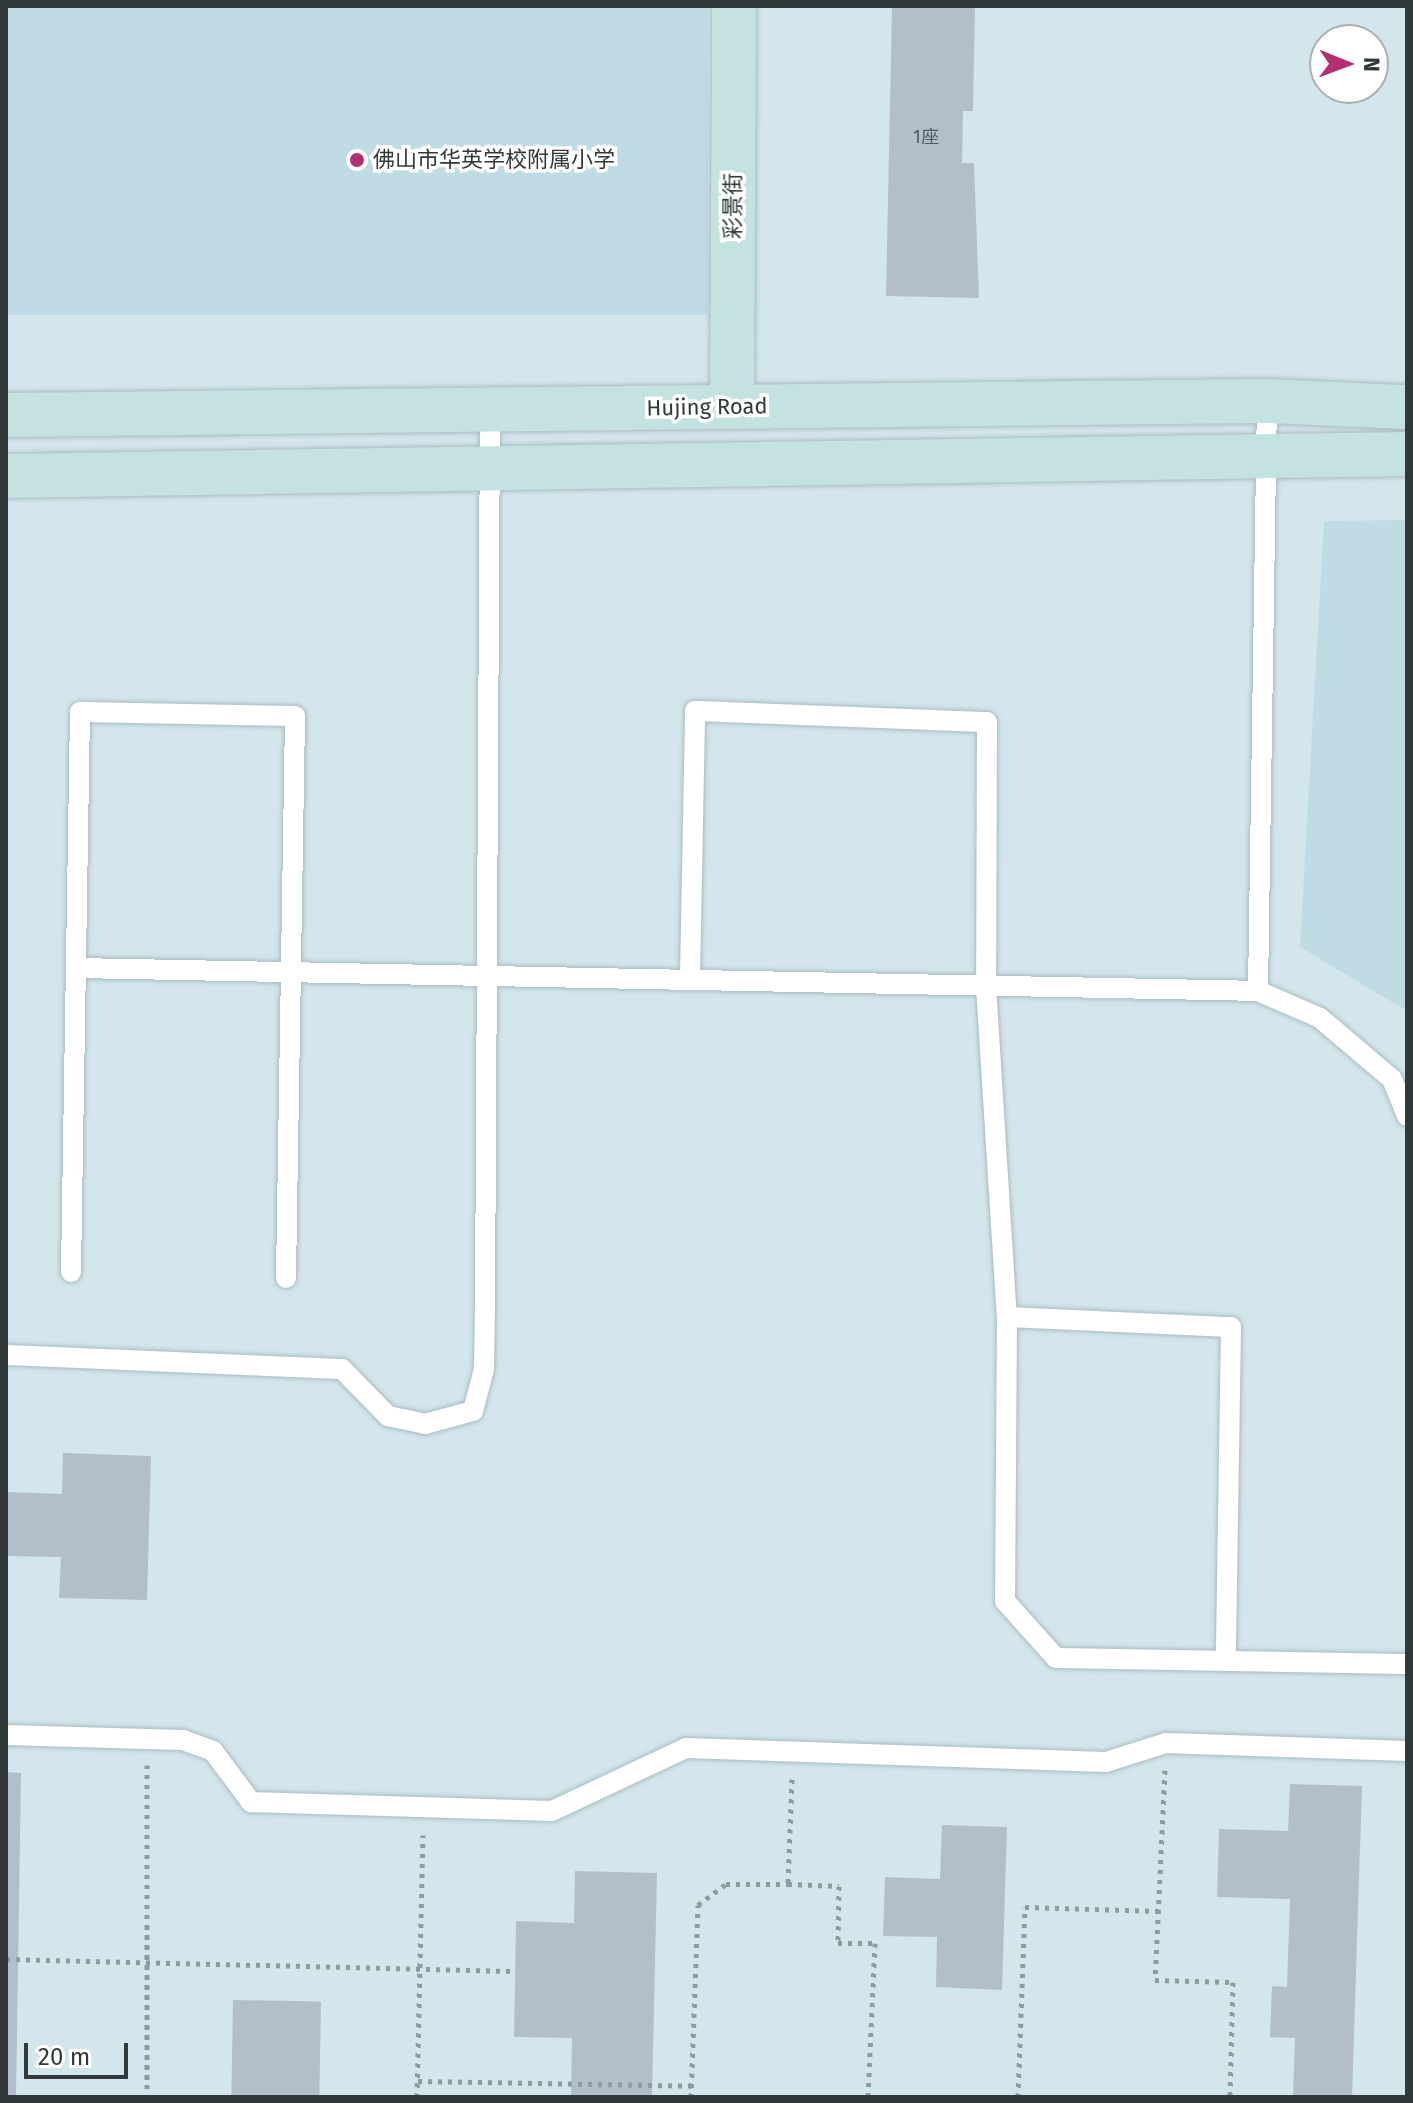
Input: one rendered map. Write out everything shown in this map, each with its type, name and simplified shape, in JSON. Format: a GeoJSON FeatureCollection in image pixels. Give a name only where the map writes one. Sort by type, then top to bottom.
{"type":"FeatureCollection","features":[{"type":"Feature","properties":{"kind":"main road","name":"彩景街"},"geometry":{"type":"LineString","coordinates":[[732,407],[734,6]]}},
{"type":"Feature","properties":{"kind":"main road","name":"Hujing Road"},"geometry":{"type":"LineString","coordinates":[[6,415],[1267,401],[1407,407]]}},
{"type":"Feature","properties":{"kind":"main road"},"geometry":{"type":"LineString","coordinates":[[6,476],[491,465],[1266,453],[1407,454]]}},
{"type":"Feature","properties":{"kind":"lane"},"geometry":{"type":"LineString","coordinates":[[1258,991],[1267,401]]}},
{"type":"Feature","properties":{"kind":"lane"},"geometry":{"type":"LineString","coordinates":[[6,1355],[342,1369],[388,1416],[425,1424],[473,1411],[484,1369],[490,975],[490,409]]}},
{"type":"Feature","properties":{"kind":"lane"},"geometry":{"type":"LineString","coordinates":[[690,978],[695,711],[987,722],[986,986],[1007,1317],[1005,1601],[1056,1658],[1407,1664]]}},
{"type":"Feature","properties":{"kind":"lane"},"geometry":{"type":"LineString","coordinates":[[71,1272],[80,712],[295,716],[286,1278]]}},
{"type":"Feature","properties":{"kind":"lane"},"geometry":{"type":"LineString","coordinates":[[76,968],[1258,991],[1320,1018],[1392,1079],[1407,1116]]}},
{"type":"Feature","properties":{"kind":"lane"},"geometry":{"type":"LineString","coordinates":[[1007,1317],[1231,1327],[1226,1661]]}},
{"type":"Feature","properties":{"kind":"lane"},"geometry":{"type":"LineString","coordinates":[[6,1735],[147,1740],[213,1751],[251,1802],[552,1811],[686,1748],[1106,1762],[1166,1743],[1407,1751]]}},
{"type":"Feature","properties":{"kind":"path"},"geometry":{"type":"LineString","coordinates":[[147,1740],[151,1963],[147,2097]]}},
{"type":"Feature","properties":{"kind":"path"},"geometry":{"type":"LineString","coordinates":[[1166,1743],[1155,1980],[1233,1982],[1230,2097]]}},
{"type":"Feature","properties":{"kind":"path"},"geometry":{"type":"LineString","coordinates":[[788,1884],[792,1751]]}},
{"type":"Feature","properties":{"kind":"path"},"geometry":{"type":"LineString","coordinates":[[417,2097],[423,1806]]}},
{"type":"Feature","properties":{"kind":"path"},"geometry":{"type":"LineString","coordinates":[[691,2097],[698,1905],[726,1884],[788,1884],[839,1886],[838,1943],[875,1943],[868,2097]]}},
{"type":"Feature","properties":{"kind":"path"},"geometry":{"type":"LineString","coordinates":[[1018,2097],[1025,1907],[1159,1911]]}},
{"type":"Feature","properties":{"kind":"path"},"geometry":{"type":"LineString","coordinates":[[6,1959],[515,1971]]}},
{"type":"Feature","properties":{"kind":"path"},"geometry":{"type":"LineString","coordinates":[[418,2081],[692,2086]]}},
{"type":"Feature","properties":{"kind":"shaded area","name":"佛山市华英学校附属小学"},"geometry":{"type":"Polygon","coordinates":[[[6,6],[708,6],[708,315],[6,315],[6,6]]]}},
{"type":"Feature","properties":{"kind":"shaded area"},"geometry":{"type":"Polygon","coordinates":[[[1407,520],[1407,1011],[1300,947],[1324,521],[1407,520]]]}},
{"type":"Feature","properties":{"kind":"building"},"geometry":{"type":"Polygon","coordinates":[[[892,6],[975,6],[973,111],[963,111],[962,163],[974,163],[979,298],[886,296],[892,6]]]}},
{"type":"Feature","properties":{"kind":"building"},"geometry":{"type":"Polygon","coordinates":[[[63,1453],[151,1456],[147,1600],[59,1598],[61,1557],[6,1556],[6,1492],[62,1494],[63,1453]]]}},
{"type":"Feature","properties":{"kind":"building"},"geometry":{"type":"Polygon","coordinates":[[[6,1772],[21,1773],[16,2097],[6,2097],[6,1772]]]}},
{"type":"Feature","properties":{"kind":"building"},"geometry":{"type":"Polygon","coordinates":[[[1290,1784],[1362,1786],[1352,2097],[1293,2097],[1295,2038],[1270,2037],[1272,1986],[1287,1987],[1290,1899],[1217,1897],[1219,1829],[1288,1831],[1290,1784]]]}},
{"type":"Feature","properties":{"kind":"building"},"geometry":{"type":"Polygon","coordinates":[[[942,1825],[1007,1827],[1002,1990],[936,1987],[937,1937],[883,1936],[885,1877],[940,1879],[942,1825]]]}},
{"type":"Feature","properties":{"kind":"building"},"geometry":{"type":"Polygon","coordinates":[[[575,1871],[657,1873],[652,2097],[571,2097],[572,2038],[514,2037],[516,1921],[574,1923],[575,1871]]]}},
{"type":"Feature","properties":{"kind":"building"},"geometry":{"type":"Polygon","coordinates":[[[233,2000],[321,2002],[319,2097],[231,2097],[233,2000]]]}},
{"type":"Feature","properties":{"kind":"place","name":"佛山市华英学校附属小学"},"geometry":{"type":"Point","coordinates":[357,160]}}]}
